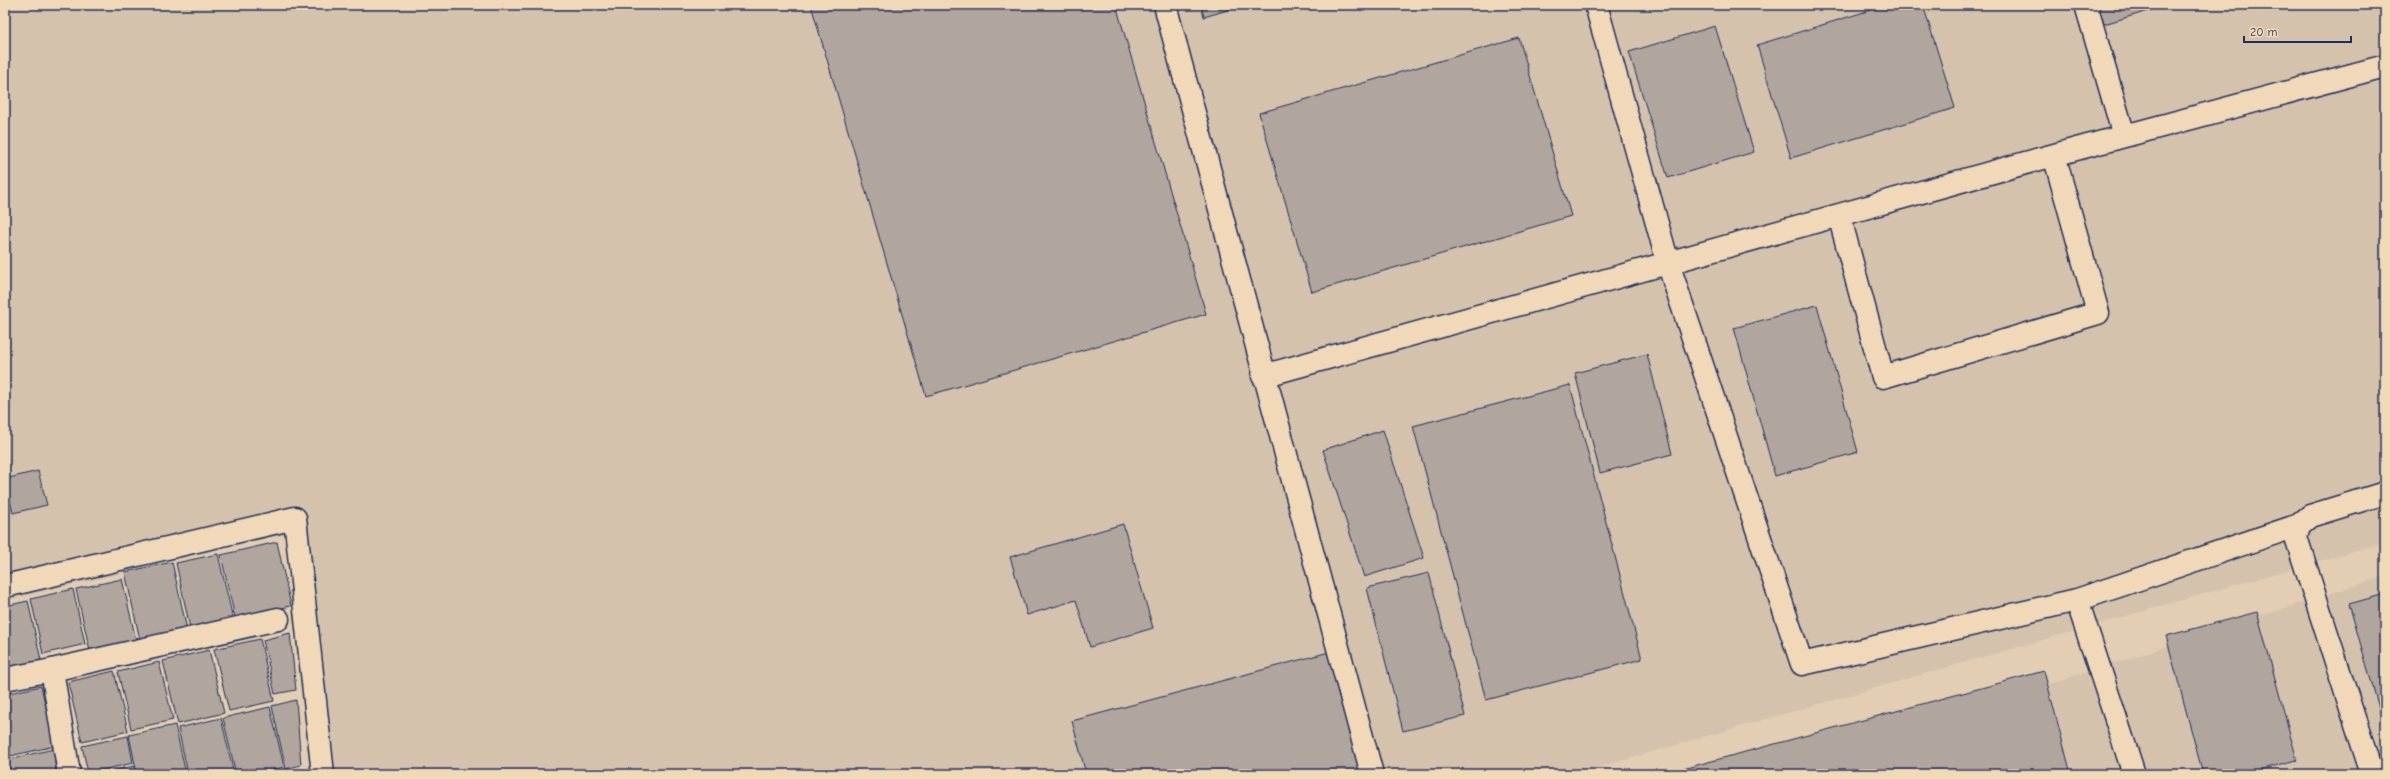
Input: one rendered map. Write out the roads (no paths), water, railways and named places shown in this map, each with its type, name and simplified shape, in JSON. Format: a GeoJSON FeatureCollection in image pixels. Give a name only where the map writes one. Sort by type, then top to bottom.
{"type":"FeatureCollection","features":[{"type":"Feature","properties":{"kind":"street"},"geometry":{"type":"LineString","coordinates":[[1165,5],[1263,376],[1372,774]]}},
{"type":"Feature","properties":{"kind":"street"},"geometry":{"type":"LineString","coordinates":[[1596,5],[1668,263],[1802,664],[2077,600],[2299,525],[2310,516],[2322,511],[2385,494]]}},
{"type":"Feature","properties":{"kind":"street"},"geometry":{"type":"LineString","coordinates":[[2086,5],[2124,136]]}},
{"type":"Feature","properties":{"kind":"street"},"geometry":{"type":"LineString","coordinates":[[1263,376],[2054,155],[2385,66]]}},
{"type":"Feature","properties":{"kind":"street"},"geometry":{"type":"LineString","coordinates":[[1839,216],[1883,377],[2098,313],[2054,155]]}},
{"type":"Feature","properties":{"kind":"street"},"geometry":{"type":"LineString","coordinates":[[5,586],[295,518],[323,774]]}},
{"type":"Feature","properties":{"kind":"street"},"geometry":{"type":"LineString","coordinates":[[2299,525],[2296,537],[2372,774]]}},
{"type":"Feature","properties":{"kind":"street"},"geometry":{"type":"LineString","coordinates":[[2077,600],[2134,774]]}},
{"type":"Feature","properties":{"kind":"street"},"geometry":{"type":"LineString","coordinates":[[5,679],[52,670],[278,619]]}},
{"type":"Feature","properties":{"kind":"street"},"geometry":{"type":"LineString","coordinates":[[52,670],[68,774]]}}]}
